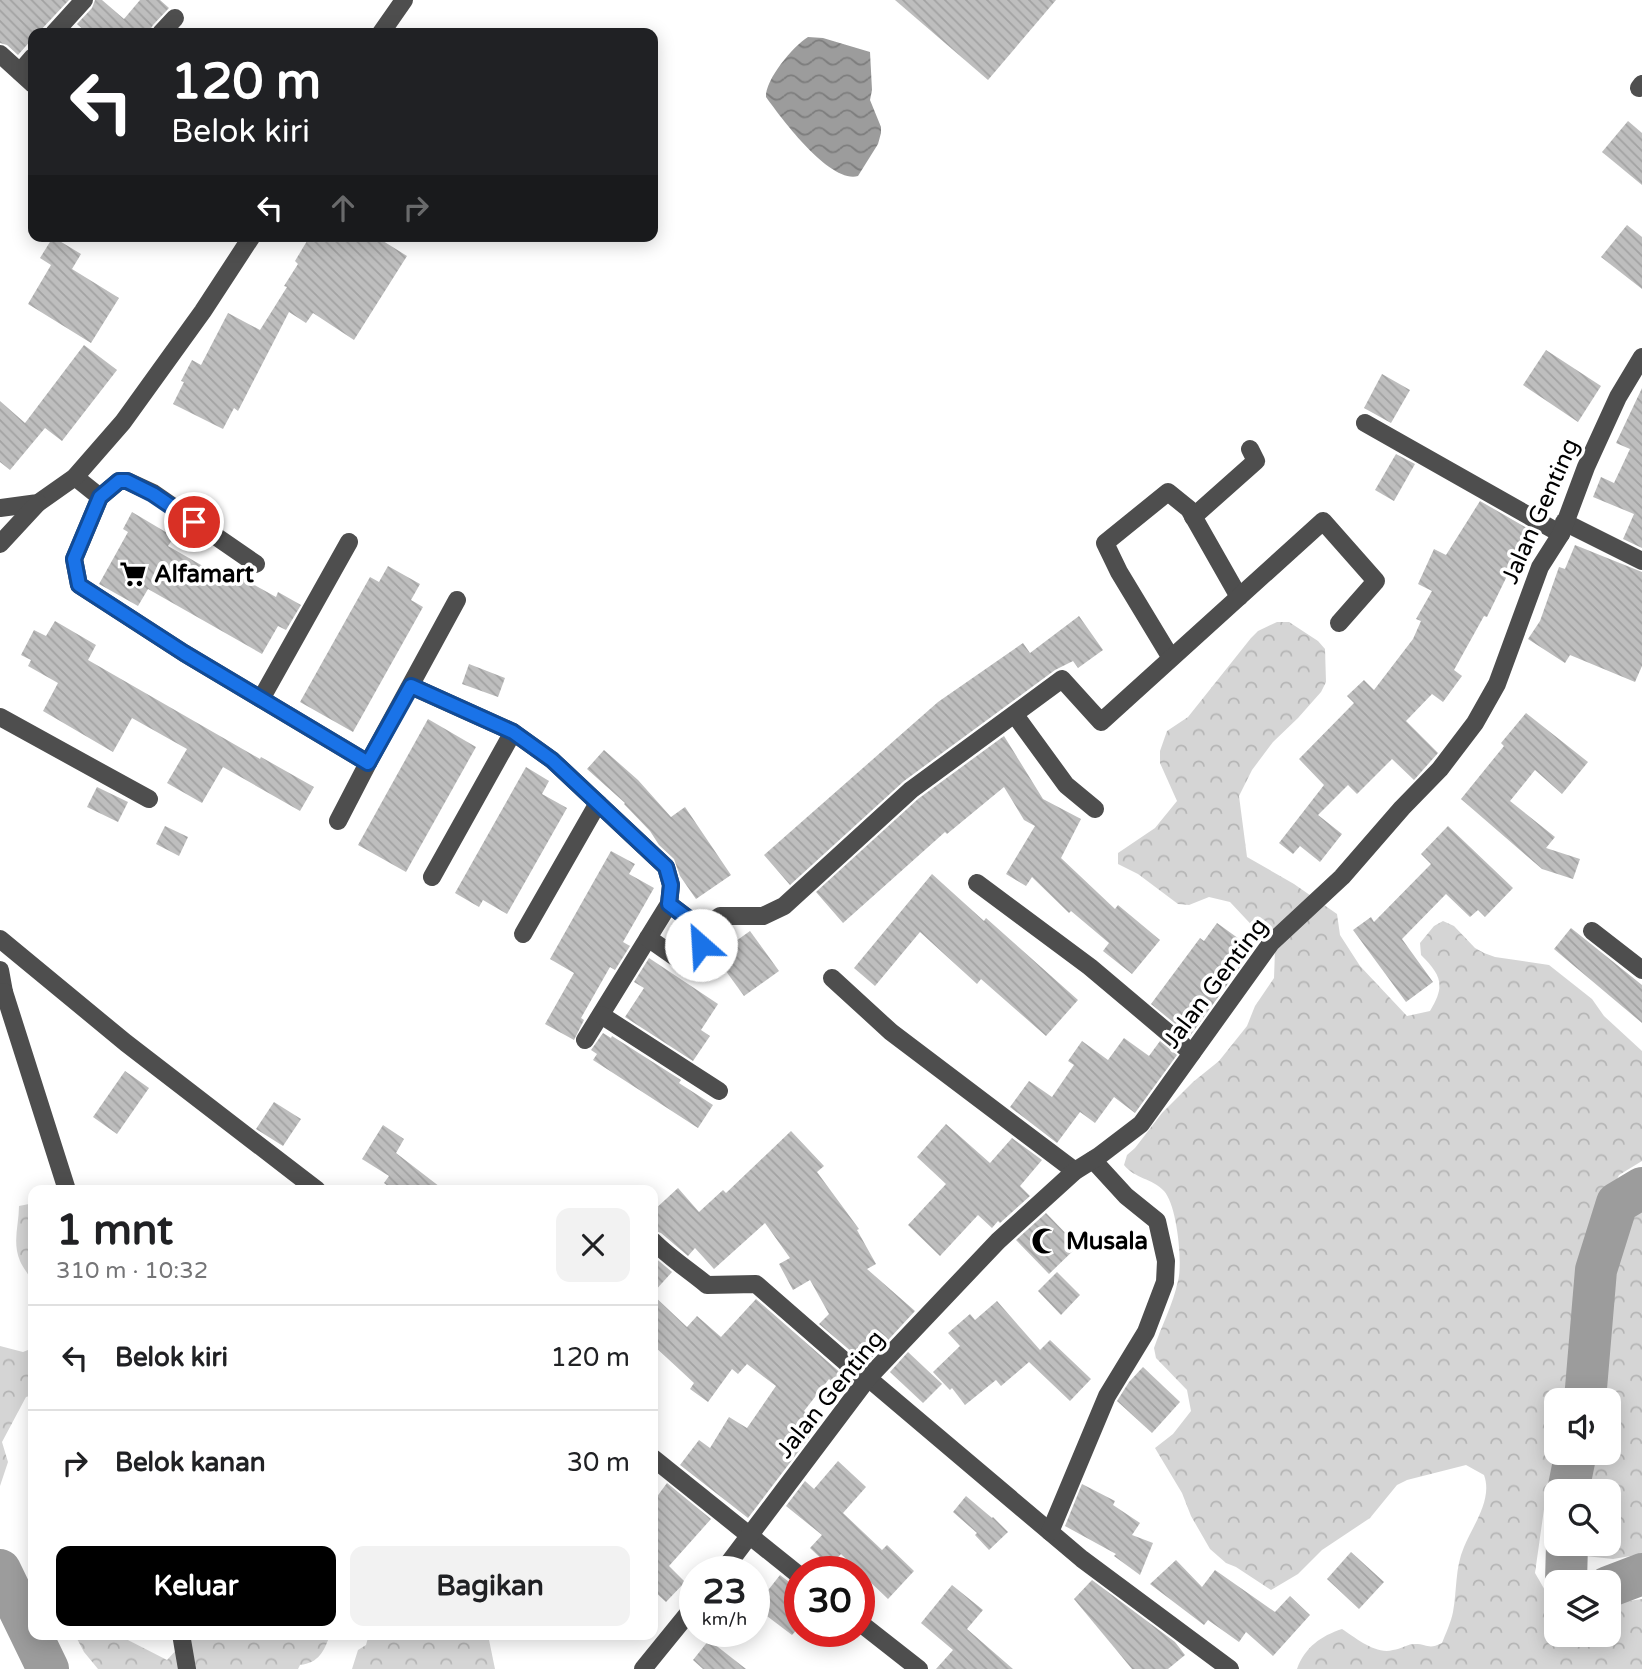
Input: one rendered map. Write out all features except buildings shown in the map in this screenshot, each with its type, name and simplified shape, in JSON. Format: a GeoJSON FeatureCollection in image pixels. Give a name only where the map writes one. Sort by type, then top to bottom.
{"type":"FeatureCollection","features":[{"type":"Feature","properties":{"kind":"street"},"geometry":{"type":"LineString","coordinates":[[59,28],[84,0]]}},
{"type":"Feature","properties":{"kind":"street"},"geometry":{"type":"LineString","coordinates":[[384,28],[404,0]]}},
{"type":"Feature","properties":{"kind":"street"},"geometry":{"type":"LineString","coordinates":[[165,28],[174,18]]}},
{"type":"Feature","properties":{"kind":"street"},"geometry":{"type":"LineString","coordinates":[[0,54],[28,79]]}},
{"type":"Feature","properties":{"kind":"street"},"geometry":{"type":"LineString","coordinates":[[20,72],[28,63]]}},
{"type":"Feature","properties":{"kind":"street"},"geometry":{"type":"LineString","coordinates":[[0,544],[38,503],[75,477],[124,422],[204,311],[248,242]]}},
{"type":"Feature","properties":{"kind":"street","name":"Jalan Genting"},"geometry":{"type":"LineString","coordinates":[[735,1556],[868,1378],[998,1241],[1074,1171],[1140,1124],[1271,943],[1342,877],[1440,769],[1475,723],[1496,684],[1540,567],[1563,528],[1586,467],[1618,397],[1642,357]]}},
{"type":"Feature","properties":{"kind":"street"},"geometry":{"type":"LineString","coordinates":[[1365,423],[1563,528],[1642,561]]}},
{"type":"Feature","properties":{"kind":"street"},"geometry":{"type":"LineString","coordinates":[[1194,517],[1256,461],[1250,449]]}},
{"type":"Feature","properties":{"kind":"street"},"geometry":{"type":"LineString","coordinates":[[75,477],[100,497]]}},
{"type":"Feature","properties":{"kind":"street"},"geometry":{"type":"LineString","coordinates":[[256,564],[153,494],[127,481],[119,481],[100,497],[74,559],[79,585],[184,653],[368,763]]}},
{"type":"Feature","properties":{"kind":"street"},"geometry":{"type":"LineString","coordinates":[[1171,658],[1119,572],[1105,543],[1168,492],[1189,509],[1239,597]]}},
{"type":"Feature","properties":{"kind":"street"},"geometry":{"type":"LineString","coordinates":[[0,508],[38,503]]}},
{"type":"Feature","properties":{"kind":"street"},"geometry":{"type":"LineString","coordinates":[[702,929],[720,916],[763,916],[785,906],[911,790],[1062,678],[1101,722],[1323,521],[1376,581],[1339,623]]}},
{"type":"Feature","properties":{"kind":"street"},"geometry":{"type":"LineString","coordinates":[[261,699],[349,542]]}},
{"type":"Feature","properties":{"kind":"street"},"geometry":{"type":"LineString","coordinates":[[338,821],[457,600]]}},
{"type":"Feature","properties":{"kind":"street"},"geometry":{"type":"LineString","coordinates":[[411,686],[513,732],[552,760],[666,867],[671,885],[669,904],[585,1041]]}},
{"type":"Feature","properties":{"kind":"street"},"geometry":{"type":"LineString","coordinates":[[1015,715],[1066,785],[1095,809]]}},
{"type":"Feature","properties":{"kind":"street"},"geometry":{"type":"LineString","coordinates":[[0,717],[149,799]]}},
{"type":"Feature","properties":{"kind":"street"},"geometry":{"type":"LineString","coordinates":[[432,877],[513,732]]}},
{"type":"Feature","properties":{"kind":"street"},"geometry":{"type":"LineString","coordinates":[[523,934],[598,803]]}},
{"type":"Feature","properties":{"kind":"street"},"geometry":{"type":"LineString","coordinates":[[977,883],[1090,967],[1192,1053]]}},
{"type":"Feature","properties":{"kind":"street"},"geometry":{"type":"LineString","coordinates":[[669,904],[702,929]]}},
{"type":"Feature","properties":{"kind":"street"},"geometry":{"type":"LineString","coordinates":[[648,938],[691,968],[701,945],[702,929]]}},
{"type":"Feature","properties":{"kind":"street"},"geometry":{"type":"LineString","coordinates":[[1592,931],[1642,970]]}},
{"type":"Feature","properties":{"kind":"street"},"geometry":{"type":"LineString","coordinates":[[0,939],[126,1043],[311,1185]]}},
{"type":"Feature","properties":{"kind":"street"},"geometry":{"type":"LineString","coordinates":[[0,970],[2,996],[65,1185]]}},
{"type":"Feature","properties":{"kind":"street"},"geometry":{"type":"LineString","coordinates":[[832,978],[891,1032],[1074,1171]]}},
{"type":"Feature","properties":{"kind":"street"},"geometry":{"type":"LineString","coordinates":[[601,1015],[719,1091]]}},
{"type":"Feature","properties":{"kind":"street"},"geometry":{"type":"LineString","coordinates":[[1050,1532],[1107,1396],[1146,1332],[1165,1282],[1166,1261],[1157,1222],[1126,1196],[1093,1160]]}},
{"type":"Feature","properties":{"kind":"street"},"geometry":{"type":"LineString","coordinates":[[658,1246],[707,1285],[756,1284],[856,1372],[868,1378],[1082,1559],[1230,1669]]}},
{"type":"Feature","properties":{"kind":"street"},"geometry":{"type":"LineString","coordinates":[[658,1462],[784,1564]]}},
{"type":"Feature","properties":{"kind":"street"},"geometry":{"type":"LineString","coordinates":[[643,1669],[679,1625]]}},
{"type":"Feature","properties":{"kind":"street"},"geometry":{"type":"LineString","coordinates":[[875,1635],[919,1669]]}},
{"type":"Feature","properties":{"kind":"street"},"geometry":{"type":"LineString","coordinates":[[182,1640],[187,1669]]}},
{"type":"Feature","properties":{"kind":"street"},"geometry":{"type":"LineString","coordinates":[[1198,1669],[1210,1655]]}},
{"type":"Feature","properties":{"kind":"green space"},"geometry":{"type":"Polygon","coordinates":[[[1277,622],[1289,622],[1318,641],[1325,649],[1326,682],[1321,692],[1273,742],[1252,770],[1239,796],[1247,857],[1294,884],[1337,914],[1340,935],[1360,966],[1407,1016],[1430,1011],[1435,1002],[1439,981],[1421,955],[1420,943],[1434,926],[1443,921],[1454,926],[1475,948],[1484,953],[1549,965],[1592,999],[1604,1016],[1642,1051],[1642,1161],[1619,1175],[1599,1216],[1577,1288],[1565,1388],[1544,1388],[1544,1465],[1555,1465],[1551,1479],[1544,1479],[1544,1509],[1535,1573],[1544,1589],[1544,1647],[1621,1647],[1621,1602],[1642,1599],[1642,1669],[1297,1669],[1304,1654],[1315,1643],[1342,1629],[1366,1645],[1387,1651],[1412,1644],[1431,1646],[1442,1643],[1453,1612],[1461,1555],[1484,1503],[1484,1475],[1466,1465],[1397,1485],[1370,1518],[1322,1550],[1298,1574],[1271,1590],[1226,1563],[1210,1549],[1191,1516],[1182,1493],[1155,1448],[1173,1434],[1191,1411],[1187,1390],[1156,1358],[1154,1348],[1178,1281],[1178,1234],[1169,1198],[1164,1191],[1124,1165],[1127,1155],[1162,1113],[1219,1061],[1247,1026],[1255,1006],[1274,978],[1275,950],[1230,902],[1209,897],[1189,905],[1178,904],[1138,874],[1118,864],[1118,853],[1155,828],[1177,801],[1160,763],[1160,751],[1167,731],[1188,717],[1258,631],[1277,622]]]}},
{"type":"Feature","properties":{"kind":"green space"},"geometry":{"type":"Polygon","coordinates":[[[1642,1203],[1642,1554],[1613,1559],[1585,1556],[1621,1556],[1621,1479],[1583,1479],[1584,1465],[1621,1465],[1621,1388],[1595,1388],[1595,1379],[1610,1276],[1626,1221],[1642,1203]]]}},
{"type":"Feature","properties":{"kind":"green space"},"geometry":{"type":"Polygon","coordinates":[[[28,1204],[28,1274],[16,1247],[19,1206],[28,1204]]]}},
{"type":"Feature","properties":{"kind":"green space"},"geometry":{"type":"Polygon","coordinates":[[[0,1346],[23,1352],[28,1350],[28,1396],[2,1442],[8,1462],[0,1486],[0,1346]]]}},
{"type":"Feature","properties":{"kind":"green space"},"geometry":{"type":"Polygon","coordinates":[[[78,1640],[128,1640],[167,1660],[185,1640],[328,1640],[316,1659],[300,1665],[298,1669],[98,1669],[78,1640]]]}},
{"type":"Feature","properties":{"kind":"green space"},"geometry":{"type":"Polygon","coordinates":[[[367,1640],[489,1640],[495,1669],[352,1669],[358,1650],[366,1645],[367,1640]]]}},
{"type":"Feature","properties":{"kind":"water"},"geometry":{"type":"Polygon","coordinates":[[[808,37],[823,38],[870,52],[870,100],[881,133],[878,144],[858,176],[847,176],[821,160],[794,133],[766,97],[770,82],[781,64],[808,37]]]}},
{"type":"Feature","properties":{"kind":"waterway"},"geometry":{"type":"LineString","coordinates":[[1586,1388],[1596,1270],[1617,1203],[1642,1188]]}},
{"type":"Feature","properties":{"kind":"waterway"},"geometry":{"type":"LineString","coordinates":[[1570,1479],[1573,1465]]}},
{"type":"Feature","properties":{"kind":"waterway"},"geometry":{"type":"LineString","coordinates":[[1566,1570],[1567,1556]]}},
{"type":"Feature","properties":{"kind":"waterway"},"geometry":{"type":"LineString","coordinates":[[0,1570],[28,1628]]}},
{"type":"Feature","properties":{"kind":"waterway"},"geometry":{"type":"LineString","coordinates":[[1621,1582],[1642,1574]]}},
{"type":"Feature","properties":{"kind":"waterway"},"geometry":{"type":"LineString","coordinates":[[34,1640],[48,1669]]}},
{"type":"Feature","properties":{"kind":"place","name":"Alfamart"},"geometry":{"type":"Point","coordinates":[133,574]}},
{"type":"Feature","properties":{"kind":"place","name":"Musala"},"geometry":{"type":"Point","coordinates":[1045,1241]}},
{"type":"Feature","properties":{"kind":"route"},"geometry":{"type":"LineString","coordinates":[[194,522],[153,494],[127,481],[119,481],[100,497],[74,559],[79,585],[184,653],[368,763],[411,686],[513,732],[552,760],[666,867],[671,885],[669,904],[702,929],[701,945]]}}]}
